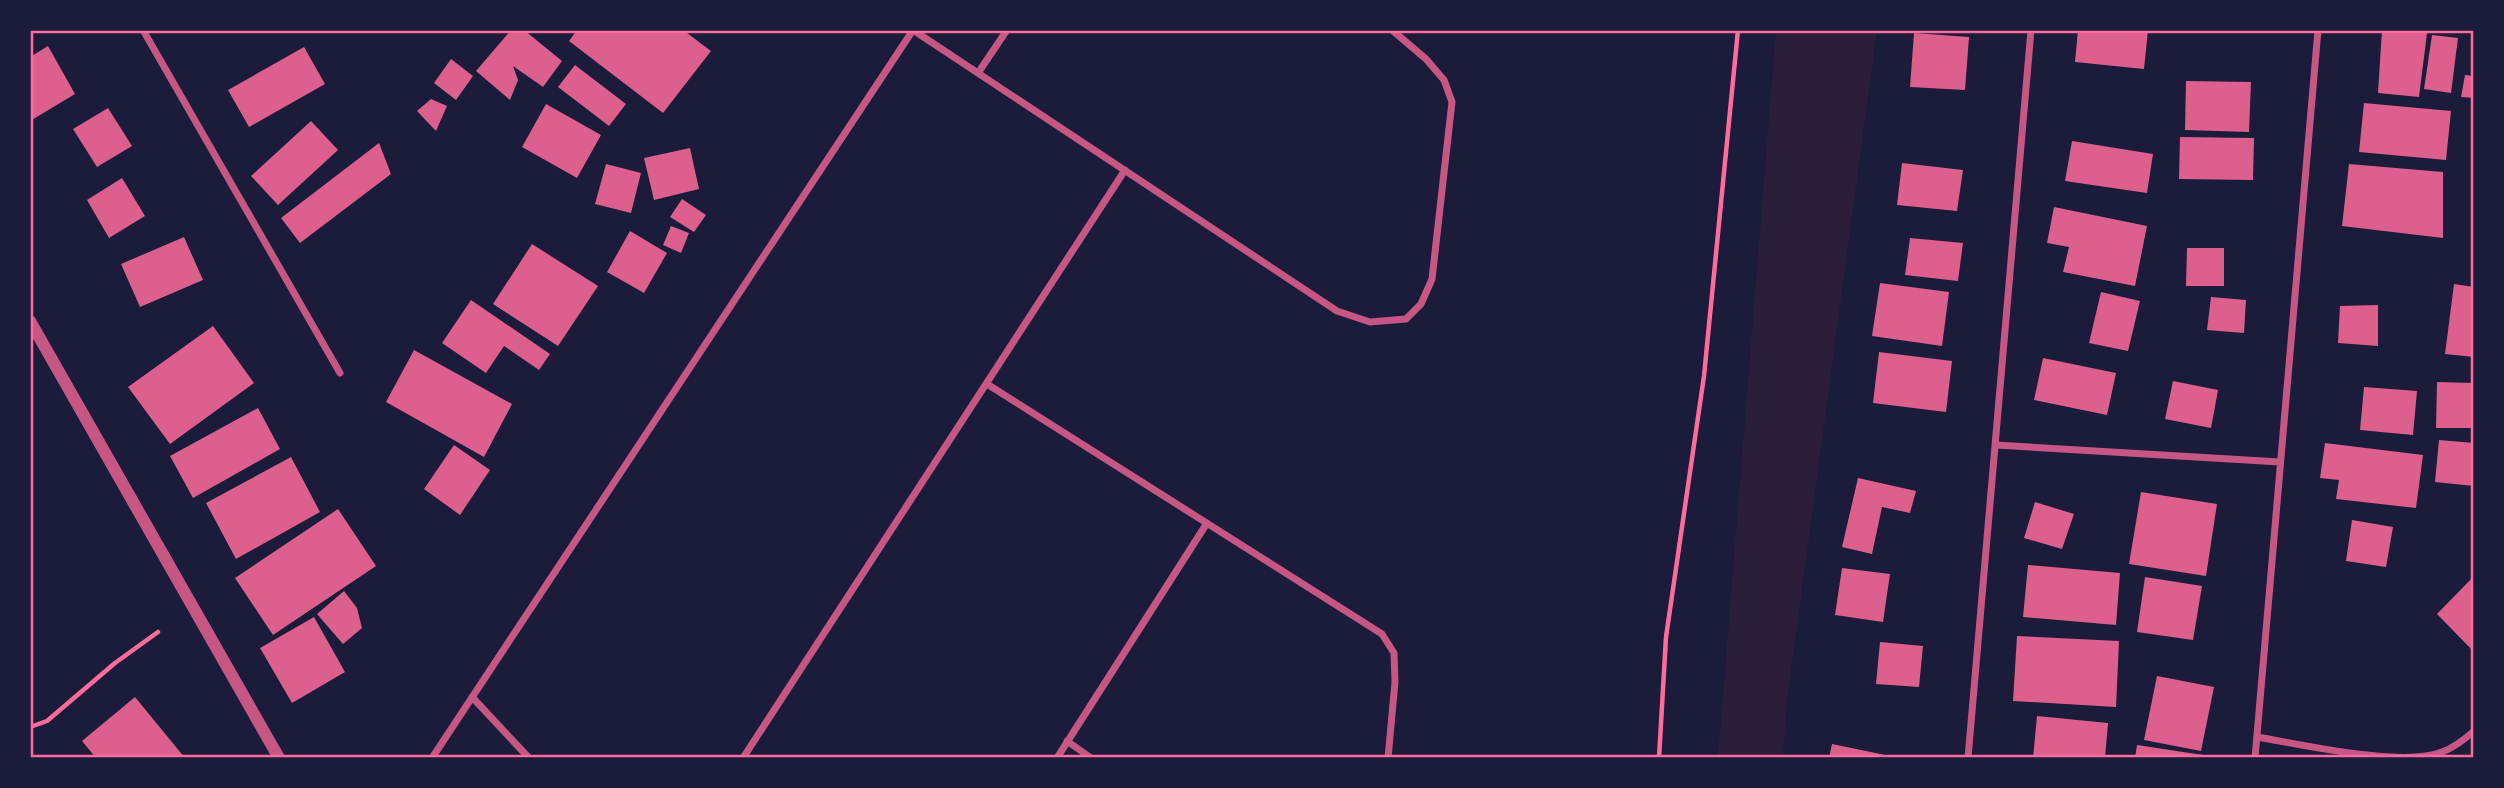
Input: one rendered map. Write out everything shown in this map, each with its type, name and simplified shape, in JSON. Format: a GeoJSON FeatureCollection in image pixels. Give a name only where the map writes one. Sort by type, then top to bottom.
{"type":"FeatureCollection","features":[{"type":"Feature","properties":{"kind":"street"},"geometry":{"type":"LineString","coordinates":[[143,30],[340,373]]}},
{"type":"Feature","properties":{"kind":"street"},"geometry":{"type":"LineString","coordinates":[[432,758],[913,30],[1337,311],[1370,322],[1406,319],[1421,304],[1432,279],[1452,102],[1444,80],[1426,59],[1392,30]]}},
{"type":"Feature","properties":{"kind":"street"},"geometry":{"type":"LineString","coordinates":[[978,73],[1007,30]]}},
{"type":"Feature","properties":{"kind":"street"},"geometry":{"type":"LineString","coordinates":[[1968,758],[2031,30]]}},
{"type":"Feature","properties":{"kind":"street"},"geometry":{"type":"LineString","coordinates":[[2255,758],[2318,30]]}},
{"type":"Feature","properties":{"kind":"street"},"geometry":{"type":"LineString","coordinates":[[743,758],[1125,170]]}},
{"type":"Feature","properties":{"kind":"street"},"geometry":{"type":"LineString","coordinates":[[30,321],[279,758]]}},
{"type":"Feature","properties":{"kind":"street"},"geometry":{"type":"LineString","coordinates":[[987,383],[1382,634],[1394,653],[1395,682],[1388,758]]}},
{"type":"Feature","properties":{"kind":"street"},"geometry":{"type":"LineString","coordinates":[[1996,445],[2280,462]]}},
{"type":"Feature","properties":{"kind":"street"},"geometry":{"type":"LineString","coordinates":[[1056,758],[1207,523]]}},
{"type":"Feature","properties":{"kind":"street"},"geometry":{"type":"LineString","coordinates":[[472,697],[529,758]]}},
{"type":"Feature","properties":{"kind":"street"},"geometry":{"type":"LineString","coordinates":[[2257,737],[2352,752],[2420,756],[2442,753],[2474,731]]}},
{"type":"Feature","properties":{"kind":"street"},"geometry":{"type":"LineString","coordinates":[[1067,741],[1091,758]]}},
{"type":"Feature","properties":{"kind":"path"},"geometry":{"type":"LineString","coordinates":[[1658,758],[1666,637],[1704,376],[1738,30]]}},
{"type":"Feature","properties":{"kind":"path"},"geometry":{"type":"LineString","coordinates":[[30,727],[47,721],[158,632]]}},
{"type":"Feature","properties":{"kind":"shaded area"},"geometry":{"type":"Polygon","coordinates":[[[1776,30],[1877,30],[1787,701],[1783,758],[1718,758],[1776,30]]]}},
{"type":"Feature","properties":{"kind":"building"},"geometry":{"type":"Polygon","coordinates":[[[511,30],[524,30],[562,61],[543,87],[513,66],[518,80],[510,100],[476,71],[511,30]]]}},
{"type":"Feature","properties":{"kind":"building"},"geometry":{"type":"Polygon","coordinates":[[[577,30],[683,30],[711,51],[663,113],[569,41],[577,30]]]}},
{"type":"Feature","properties":{"kind":"building"},"geometry":{"type":"Polygon","coordinates":[[[2078,30],[2148,30],[2144,69],[2075,62],[2078,30]]]}},
{"type":"Feature","properties":{"kind":"building"},"geometry":{"type":"Polygon","coordinates":[[[2382,30],[2427,33],[2419,97],[2378,93],[2382,30]]]}},
{"type":"Feature","properties":{"kind":"building"},"geometry":{"type":"Polygon","coordinates":[[[1914,33],[1969,37],[1965,90],[1910,87],[1914,33]]]}},
{"type":"Feature","properties":{"kind":"building"},"geometry":{"type":"Polygon","coordinates":[[[2432,35],[2458,38],[2451,93],[2424,89],[2432,35]]]}},
{"type":"Feature","properties":{"kind":"building"},"geometry":{"type":"Polygon","coordinates":[[[48,46],[75,94],[30,121],[30,57],[48,46]]]}},
{"type":"Feature","properties":{"kind":"building"},"geometry":{"type":"Polygon","coordinates":[[[304,47],[325,84],[249,127],[228,90],[304,47]]]}},
{"type":"Feature","properties":{"kind":"building"},"geometry":{"type":"Polygon","coordinates":[[[451,59],[473,76],[456,100],[434,83],[451,59]]]}},
{"type":"Feature","properties":{"kind":"building"},"geometry":{"type":"Polygon","coordinates":[[[575,65],[626,104],[609,126],[558,87],[575,65]]]}},
{"type":"Feature","properties":{"kind":"building"},"geometry":{"type":"Polygon","coordinates":[[[2465,75],[2474,76],[2474,98],[2461,97],[2465,75]]]}},
{"type":"Feature","properties":{"kind":"building"},"geometry":{"type":"Polygon","coordinates":[[[2186,81],[2251,82],[2249,132],[2185,130],[2186,81]]]}},
{"type":"Feature","properties":{"kind":"building"},"geometry":{"type":"Polygon","coordinates":[[[431,99],[447,106],[436,131],[417,111],[431,99]]]}},
{"type":"Feature","properties":{"kind":"building"},"geometry":{"type":"Polygon","coordinates":[[[2364,103],[2451,111],[2446,160],[2359,152],[2364,103]]]}},
{"type":"Feature","properties":{"kind":"building"},"geometry":{"type":"Polygon","coordinates":[[[546,104],[601,135],[577,178],[522,147],[546,104]]]}},
{"type":"Feature","properties":{"kind":"building"},"geometry":{"type":"Polygon","coordinates":[[[108,108],[132,146],[97,167],[73,129],[108,108]]]}},
{"type":"Feature","properties":{"kind":"building"},"geometry":{"type":"Polygon","coordinates":[[[311,121],[338,150],[278,205],[251,176],[311,121]]]}},
{"type":"Feature","properties":{"kind":"building"},"geometry":{"type":"Polygon","coordinates":[[[2180,137],[2254,138],[2253,180],[2179,179],[2180,137]]]}},
{"type":"Feature","properties":{"kind":"building"},"geometry":{"type":"Polygon","coordinates":[[[2072,141],[2153,154],[2147,193],[2065,181],[2072,141]]]}},
{"type":"Feature","properties":{"kind":"building"},"geometry":{"type":"Polygon","coordinates":[[[379,143],[391,174],[300,243],[281,218],[379,143]]]}},
{"type":"Feature","properties":{"kind":"building"},"geometry":{"type":"Polygon","coordinates":[[[690,148],[699,189],[654,200],[644,158],[690,148]]]}},
{"type":"Feature","properties":{"kind":"building"},"geometry":{"type":"Polygon","coordinates":[[[1902,163],[1963,170],[1957,211],[1897,205],[1902,163]]]}},
{"type":"Feature","properties":{"kind":"building"},"geometry":{"type":"Polygon","coordinates":[[[606,164],[641,173],[631,213],[595,204],[606,164]]]}},
{"type":"Feature","properties":{"kind":"building"},"geometry":{"type":"Polygon","coordinates":[[[2349,164],[2443,172],[2443,238],[2342,226],[2349,164]]]}},
{"type":"Feature","properties":{"kind":"building"},"geometry":{"type":"Polygon","coordinates":[[[122,178],[145,216],[109,238],[87,200],[122,178]]]}},
{"type":"Feature","properties":{"kind":"building"},"geometry":{"type":"Polygon","coordinates":[[[682,199],[706,215],[694,232],[670,217],[682,199]]]}},
{"type":"Feature","properties":{"kind":"building"},"geometry":{"type":"Polygon","coordinates":[[[2054,207],[2147,226],[2135,286],[2063,272],[2069,247],[2047,243],[2054,207]]]}},
{"type":"Feature","properties":{"kind":"building"},"geometry":{"type":"Polygon","coordinates":[[[671,226],[689,233],[681,253],[663,245],[671,226]]]}},
{"type":"Feature","properties":{"kind":"building"},"geometry":{"type":"Polygon","coordinates":[[[630,231],[667,253],[644,293],[607,272],[630,231]]]}},
{"type":"Feature","properties":{"kind":"building"},"geometry":{"type":"Polygon","coordinates":[[[184,237],[203,280],[140,307],[121,264],[184,237]]]}},
{"type":"Feature","properties":{"kind":"building"},"geometry":{"type":"Polygon","coordinates":[[[1910,238],[1963,243],[1958,281],[1905,275],[1910,238]]]}},
{"type":"Feature","properties":{"kind":"building"},"geometry":{"type":"Polygon","coordinates":[[[532,244],[598,286],[558,346],[493,304],[532,244]]]}},
{"type":"Feature","properties":{"kind":"building"},"geometry":{"type":"Polygon","coordinates":[[[2187,248],[2224,248],[2224,286],[2186,286],[2187,248]]]}},
{"type":"Feature","properties":{"kind":"building"},"geometry":{"type":"Polygon","coordinates":[[[1880,283],[1949,292],[1942,346],[1872,336],[1880,283]]]}},
{"type":"Feature","properties":{"kind":"building"},"geometry":{"type":"Polygon","coordinates":[[[2454,284],[2474,287],[2474,357],[2445,354],[2454,284]]]}},
{"type":"Feature","properties":{"kind":"building"},"geometry":{"type":"Polygon","coordinates":[[[2101,292],[2140,301],[2128,351],[2089,343],[2101,292]]]}},
{"type":"Feature","properties":{"kind":"building"},"geometry":{"type":"Polygon","coordinates":[[[2211,297],[2246,300],[2244,333],[2207,330],[2211,297]]]}},
{"type":"Feature","properties":{"kind":"building"},"geometry":{"type":"Polygon","coordinates":[[[471,300],[550,354],[539,370],[504,346],[486,373],[442,343],[471,300]]]}},
{"type":"Feature","properties":{"kind":"building"},"geometry":{"type":"Polygon","coordinates":[[[2378,305],[2378,346],[2338,343],[2340,306],[2378,305]]]}},
{"type":"Feature","properties":{"kind":"building"},"geometry":{"type":"Polygon","coordinates":[[[213,326],[254,383],[170,444],[128,387],[213,326]]]}},
{"type":"Feature","properties":{"kind":"building"},"geometry":{"type":"Polygon","coordinates":[[[414,350],[512,404],[484,457],[386,402],[414,350]]]}},
{"type":"Feature","properties":{"kind":"building"},"geometry":{"type":"Polygon","coordinates":[[[1879,352],[1952,361],[1946,412],[1873,403],[1879,352]]]}},
{"type":"Feature","properties":{"kind":"building"},"geometry":{"type":"Polygon","coordinates":[[[2043,358],[2116,373],[2107,415],[2034,400],[2043,358]]]}},
{"type":"Feature","properties":{"kind":"building"},"geometry":{"type":"Polygon","coordinates":[[[2173,381],[2218,390],[2211,428],[2165,419],[2173,381]]]}},
{"type":"Feature","properties":{"kind":"building"},"geometry":{"type":"Polygon","coordinates":[[[2437,382],[2474,383],[2474,428],[2436,428],[2437,382]]]}},
{"type":"Feature","properties":{"kind":"building"},"geometry":{"type":"Polygon","coordinates":[[[2364,387],[2417,391],[2413,435],[2360,430],[2364,387]]]}},
{"type":"Feature","properties":{"kind":"building"},"geometry":{"type":"Polygon","coordinates":[[[258,408],[280,449],[193,498],[170,456],[258,408]]]}},
{"type":"Feature","properties":{"kind":"building"},"geometry":{"type":"Polygon","coordinates":[[[2439,440],[2474,443],[2474,486],[2435,482],[2439,440]]]}},
{"type":"Feature","properties":{"kind":"building"},"geometry":{"type":"Polygon","coordinates":[[[2325,443],[2423,455],[2416,508],[2336,499],[2339,480],[2320,478],[2325,443]]]}},
{"type":"Feature","properties":{"kind":"building"},"geometry":{"type":"Polygon","coordinates":[[[454,445],[490,470],[460,515],[424,489],[454,445]]]}},
{"type":"Feature","properties":{"kind":"building"},"geometry":{"type":"Polygon","coordinates":[[[291,457],[320,512],[236,559],[206,503],[291,457]]]}},
{"type":"Feature","properties":{"kind":"building"},"geometry":{"type":"Polygon","coordinates":[[[1858,478],[1916,491],[1910,513],[1882,507],[1872,554],[1842,547],[1858,478]]]}},
{"type":"Feature","properties":{"kind":"building"},"geometry":{"type":"Polygon","coordinates":[[[2141,492],[2217,504],[2206,576],[2129,564],[2141,492]]]}},
{"type":"Feature","properties":{"kind":"building"},"geometry":{"type":"Polygon","coordinates":[[[2035,502],[2074,514],[2062,549],[2024,538],[2035,502]]]}},
{"type":"Feature","properties":{"kind":"building"},"geometry":{"type":"Polygon","coordinates":[[[338,509],[376,566],[273,635],[235,578],[338,509]]]}},
{"type":"Feature","properties":{"kind":"building"},"geometry":{"type":"Polygon","coordinates":[[[2352,520],[2393,527],[2386,567],[2346,561],[2352,520]]]}},
{"type":"Feature","properties":{"kind":"building"},"geometry":{"type":"Polygon","coordinates":[[[2028,565],[2120,573],[2116,625],[2023,617],[2028,565]]]}},
{"type":"Feature","properties":{"kind":"building"},"geometry":{"type":"Polygon","coordinates":[[[1842,568],[1890,574],[1883,622],[1835,615],[1842,568]]]}},
{"type":"Feature","properties":{"kind":"building"},"geometry":{"type":"Polygon","coordinates":[[[2474,576],[2474,652],[2437,614],[2474,576]]]}},
{"type":"Feature","properties":{"kind":"building"},"geometry":{"type":"Polygon","coordinates":[[[2145,577],[2202,586],[2193,640],[2137,632],[2145,577]]]}},
{"type":"Feature","properties":{"kind":"building"},"geometry":{"type":"Polygon","coordinates":[[[344,591],[357,608],[362,628],[343,644],[317,614],[344,591]]]}},
{"type":"Feature","properties":{"kind":"building"},"geometry":{"type":"Polygon","coordinates":[[[314,617],[345,672],[292,703],[260,648],[314,617]]]}},
{"type":"Feature","properties":{"kind":"building"},"geometry":{"type":"Polygon","coordinates":[[[2017,636],[2119,641],[2116,707],[2013,701],[2017,636]]]}},
{"type":"Feature","properties":{"kind":"building"},"geometry":{"type":"Polygon","coordinates":[[[1880,642],[1923,646],[1919,687],[1876,684],[1880,642]]]}},
{"type":"Feature","properties":{"kind":"building"},"geometry":{"type":"Polygon","coordinates":[[[2157,676],[2214,687],[2201,751],[2144,740],[2157,676]]]}},
{"type":"Feature","properties":{"kind":"building"},"geometry":{"type":"Polygon","coordinates":[[[135,697],[185,758],[96,758],[82,741],[135,697]]]}},
{"type":"Feature","properties":{"kind":"building"},"geometry":{"type":"Polygon","coordinates":[[[2037,716],[2108,723],[2105,758],[2033,758],[2037,716]]]}},
{"type":"Feature","properties":{"kind":"building"},"geometry":{"type":"Polygon","coordinates":[[[1832,744],[1895,757],[1895,758],[1829,758],[1832,744]]]}},
{"type":"Feature","properties":{"kind":"building"},"geometry":{"type":"Polygon","coordinates":[[[2137,745],[2203,755],[2202,758],[2135,758],[2137,745]]]}}]}
